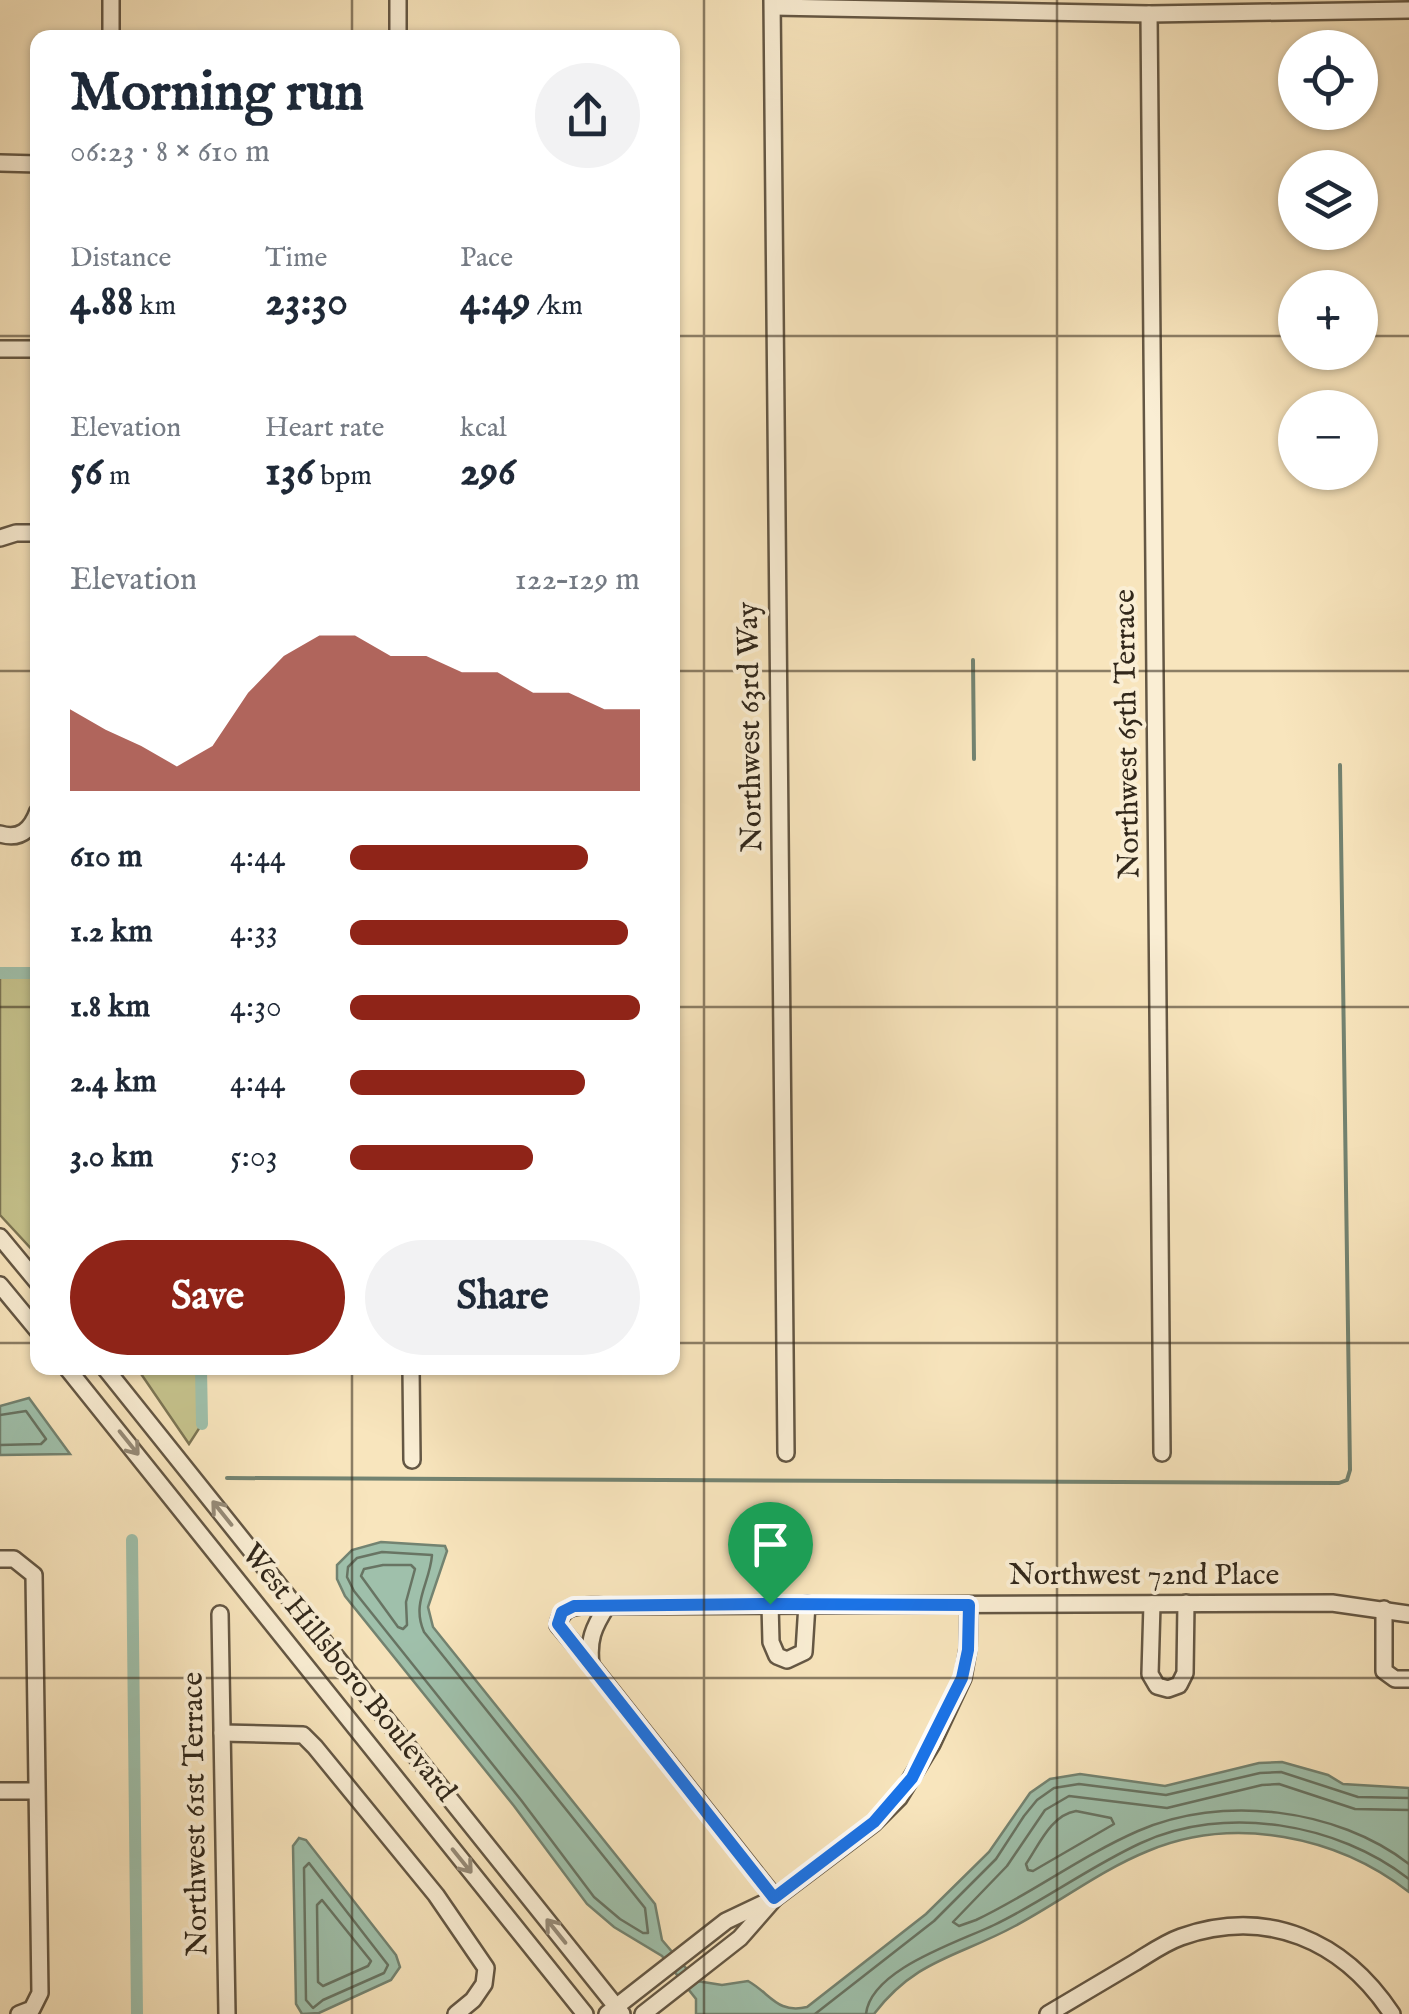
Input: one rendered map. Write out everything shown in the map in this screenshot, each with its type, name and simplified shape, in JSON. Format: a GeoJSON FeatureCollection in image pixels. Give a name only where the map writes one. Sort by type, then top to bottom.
{"type":"FeatureCollection","features":[{"type":"Feature","properties":{"kind":"street"},"geometry":{"type":"LineString","coordinates":[[111,0],[111,30]]}},
{"type":"Feature","properties":{"kind":"street"},"geometry":{"type":"LineString","coordinates":[[398,0],[398,30]]}},
{"type":"Feature","properties":{"kind":"street"},"geometry":{"type":"LineString","coordinates":[[772,3],[1149,14],[1409,10]]}},
{"type":"Feature","properties":{"kind":"street","name":"Northwest 63rd Way"},"geometry":{"type":"LineString","coordinates":[[772,3],[786,1454]]}},
{"type":"Feature","properties":{"kind":"street","name":"Northwest 65th Terrace"},"geometry":{"type":"LineString","coordinates":[[1149,14],[1162,1454]]}},
{"type":"Feature","properties":{"kind":"street"},"geometry":{"type":"LineString","coordinates":[[0,164],[30,164]]}},
{"type":"Feature","properties":{"kind":"street"},"geometry":{"type":"LineString","coordinates":[[0,349],[30,349]]}},
{"type":"Feature","properties":{"kind":"street"},"geometry":{"type":"LineString","coordinates":[[0,538],[30,533]]}},
{"type":"Feature","properties":{"kind":"street"},"geometry":{"type":"LineString","coordinates":[[0,834],[12,838],[26,832],[30,825]]}},
{"type":"Feature","properties":{"kind":"street"},"geometry":{"type":"LineString","coordinates":[[0,1236],[30,1273]]}},
{"type":"Feature","properties":{"kind":"street"},"geometry":{"type":"LineString","coordinates":[[0,1284],[30,1321]]}},
{"type":"Feature","properties":{"kind":"street","name":"West Hillsboro Boulevard"},"geometry":{"type":"LineString","coordinates":[[73,1375],[585,2014]]}},
{"type":"Feature","properties":{"kind":"street","name":"West Hillsboro Boulevard"},"geometry":{"type":"LineString","coordinates":[[111,1375],[615,2012]]}},
{"type":"Feature","properties":{"kind":"street"},"geometry":{"type":"LineString","coordinates":[[411,1375],[412,1460]]}},
{"type":"Feature","properties":{"kind":"street"},"geometry":{"type":"LineString","coordinates":[[0,1559],[14,1559],[34,1575],[40,1993],[26,2011]]}},
{"type":"Feature","properties":{"kind":"street","name":"Northwest 72nd Place"},"geometry":{"type":"LineString","coordinates":[[592,1665],[558,1624],[562,1612],[574,1606],[1332,1603],[1409,1614]]}},
{"type":"Feature","properties":{"kind":"street"},"geometry":{"type":"LineString","coordinates":[[770,1604],[774,1650],[787,1660],[804,1652],[808,1604]]}},
{"type":"Feature","properties":{"kind":"street"},"geometry":{"type":"LineString","coordinates":[[1152,1604],[1150,1674],[1157,1686],[1168,1689],[1179,1686],[1185,1673],[1186,1604]]}},
{"type":"Feature","properties":{"kind":"street"},"geometry":{"type":"LineString","coordinates":[[615,2012],[726,1921],[774,1898],[874,1822],[912,1778],[962,1678],[968,1650],[969,1605]]}},
{"type":"Feature","properties":{"kind":"street"},"geometry":{"type":"LineString","coordinates":[[606,1606],[588,1646],[592,1665],[774,1898]]}},
{"type":"Feature","properties":{"kind":"street"},"geometry":{"type":"LineString","coordinates":[[1384,1609],[1384,1671],[1395,1680],[1409,1679]]}},
{"type":"Feature","properties":{"kind":"street","name":"Northwest 61st Terrace"},"geometry":{"type":"LineString","coordinates":[[220,1614],[227,2014]]}},
{"type":"Feature","properties":{"kind":"street"},"geometry":{"type":"LineString","coordinates":[[222,1733],[303,1735],[436,1895],[486,1968],[484,1984],[474,2000],[456,2014]]}},
{"type":"Feature","properties":{"kind":"street"},"geometry":{"type":"LineString","coordinates":[[0,1791],[36,1791]]}},
{"type":"Feature","properties":{"kind":"street"},"geometry":{"type":"LineString","coordinates":[[643,2014],[740,1938],[774,1898]]}},
{"type":"Feature","properties":{"kind":"street"},"geometry":{"type":"LineString","coordinates":[[726,1921],[740,1938]]}},
{"type":"Feature","properties":{"kind":"street"},"geometry":{"type":"LineString","coordinates":[[1048,2014],[1177,1938],[1237,1925],[1300,1935],[1326,1948],[1358,1970],[1392,2014]]}},
{"type":"Feature","properties":{"kind":"shaded area"},"geometry":{"type":"Polygon","coordinates":[[[0,973],[30,973],[30,1247],[0,1215],[0,973]]]}},
{"type":"Feature","properties":{"kind":"shaded area"},"geometry":{"type":"Polygon","coordinates":[[[142,1375],[201,1375],[202,1424],[189,1444],[142,1375]]]}},
{"type":"Feature","properties":{"kind":"water"},"geometry":{"type":"Polygon","coordinates":[[[29,1398],[70,1454],[0,1455],[0,1406],[29,1398]]]}},
{"type":"Feature","properties":{"kind":"water"},"geometry":{"type":"Polygon","coordinates":[[[381,1542],[445,1546],[447,1551],[428,1607],[433,1627],[655,1904],[662,1940],[697,1981],[722,1985],[748,1981],[781,2005],[807,2007],[926,1914],[989,1852],[1030,1793],[1050,1779],[1080,1774],[1165,1786],[1259,1763],[1282,1762],[1328,1775],[1343,1784],[1409,1788],[1409,1892],[1350,1857],[1317,1845],[1249,1833],[1215,1834],[1181,1840],[1131,1859],[1015,1926],[922,1970],[874,2014],[696,2014],[696,1999],[662,1956],[614,1927],[587,1904],[514,1806],[345,1596],[337,1579],[337,1565],[352,1550],[381,1542]]]}},
{"type":"Feature","properties":{"kind":"water"},"geometry":{"type":"Polygon","coordinates":[[[299,1838],[306,1840],[396,1955],[400,1967],[391,1980],[319,2013],[302,2014],[296,2004],[293,1846],[299,1838]]]}},
{"type":"Feature","properties":{"kind":"waterway"},"geometry":{"type":"LineString","coordinates":[[973,660],[974,759]]}},
{"type":"Feature","properties":{"kind":"waterway"},"geometry":{"type":"LineString","coordinates":[[227,1478],[1339,1483],[1347,1480],[1350,1470],[1340,765]]}},
{"type":"Feature","properties":{"kind":"waterway"},"geometry":{"type":"LineString","coordinates":[[0,973],[30,973]]}},
{"type":"Feature","properties":{"kind":"waterway"},"geometry":{"type":"LineString","coordinates":[[201,1375],[202,1424]]}},
{"type":"Feature","properties":{"kind":"waterway"},"geometry":{"type":"LineString","coordinates":[[132,1540],[137,2014]]}},
{"type":"Feature","properties":{"kind":"route"},"geometry":{"type":"LineString","coordinates":[[770,1604],[969,1605],[968,1650],[962,1678],[950,1709],[912,1778],[874,1822],[774,1898],[558,1624],[562,1612],[574,1606],[770,1604]]}}]}
